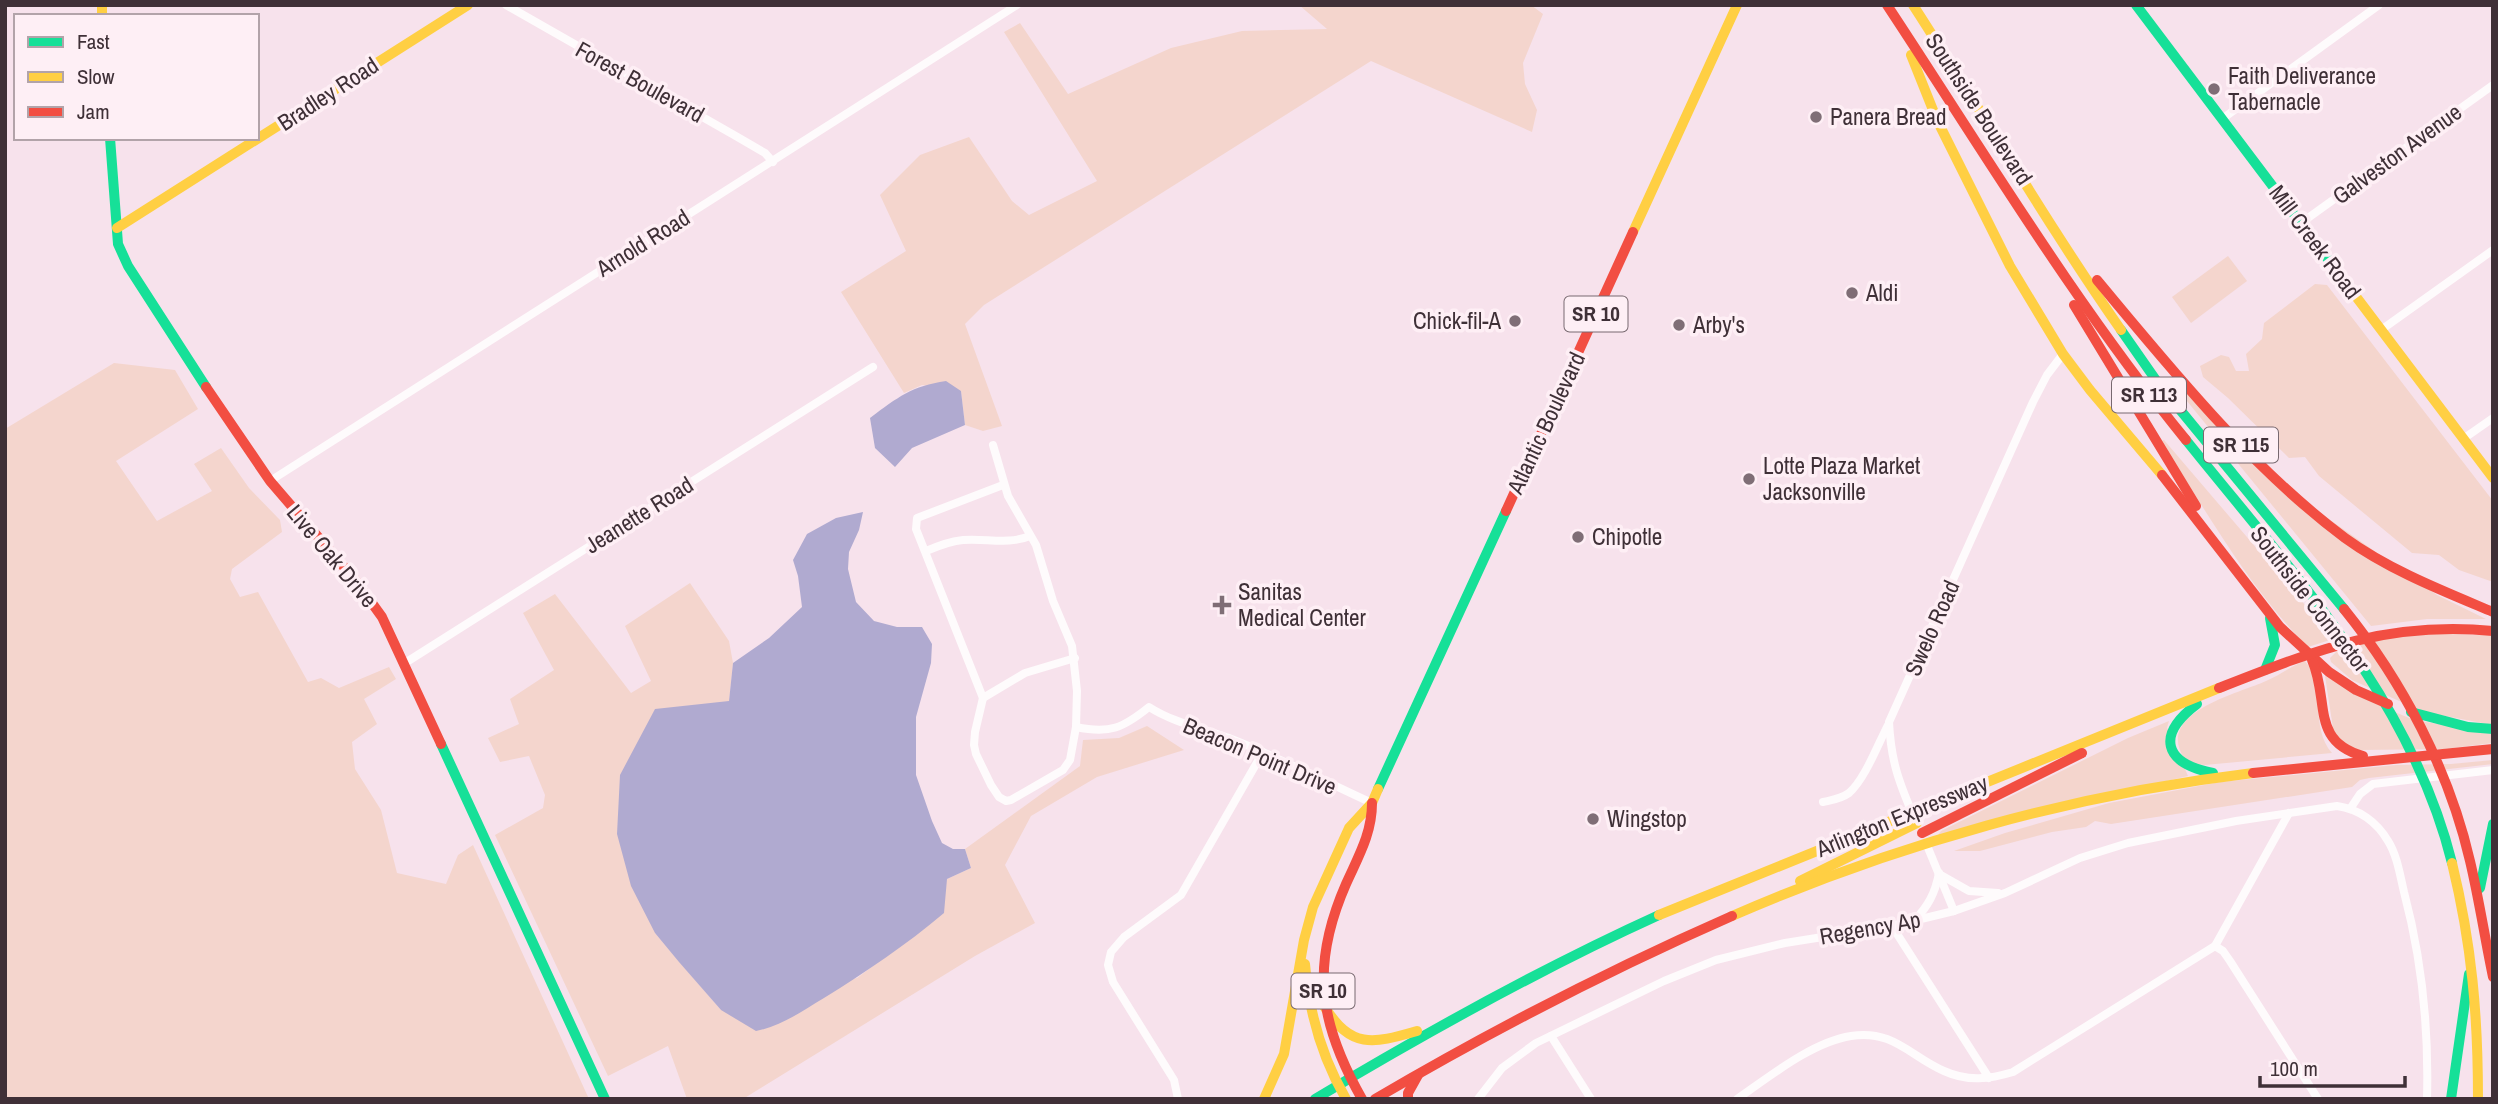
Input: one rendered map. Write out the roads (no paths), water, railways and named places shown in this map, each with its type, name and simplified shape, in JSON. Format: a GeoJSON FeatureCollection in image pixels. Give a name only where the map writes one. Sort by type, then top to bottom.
{"type":"FeatureCollection","features":[{"type":"Feature","properties":{"kind":"main road","name":"Bradley Road"},"geometry":{"type":"LineString","coordinates":[[259,138],[468,5]]}},
{"type":"Feature","properties":{"kind":"main road","name":"Atlantic Boulevard"},"geometry":{"type":"LineString","coordinates":[[1264,1099],[1284,1054],[1304,940],[1313,907],[1349,828],[1371,803],[1737,5]]}},
{"type":"Feature","properties":{"kind":"main road","name":"Southside Boulevard"},"geometry":{"type":"LineString","coordinates":[[1887,5],[2012,198]]}},
{"type":"Feature","properties":{"kind":"main road","name":"Southside Boulevard"},"geometry":{"type":"LineString","coordinates":[[1913,5],[2045,212]]}},
{"type":"Feature","properties":{"kind":"main road","name":"Mill Creek Road"},"geometry":{"type":"LineString","coordinates":[[2143,8],[2222,119],[2493,478]]}},
{"type":"Feature","properties":{"kind":"main road"},"geometry":{"type":"LineString","coordinates":[[1899,24],[1937,120],[1971,189],[2010,266],[2063,354],[2230,561]]}},
{"type":"Feature","properties":{"kind":"main road","name":"Live Oak Drive"},"geometry":{"type":"LineString","coordinates":[[110,140],[118,244],[128,266],[270,481],[292,510],[369,595],[405,663],[605,1099]]}},
{"type":"Feature","properties":{"kind":"main road","name":"Bradley Road"},"geometry":{"type":"LineString","coordinates":[[117,228],[256,140]]}},
{"type":"Feature","properties":{"kind":"main road","name":"Southside Connector"},"geometry":{"type":"LineString","coordinates":[[2012,198],[2140,384],[2339,630],[2390,707],[2414,753],[2454,864],[2466,912],[2476,991],[2478,1099]]}},
{"type":"Feature","properties":{"kind":"main road","name":"SR 115"},"geometry":{"type":"LineString","coordinates":[[2012,198],[2100,350],[2230,561],[2264,608],[2307,654],[2356,690],[2395,707],[2436,720],[2493,729]]}},
{"type":"Feature","properties":{"kind":"main road","name":"Southside Connector"},"geometry":{"type":"LineString","coordinates":[[2045,212],[2077,267],[2158,383],[2351,618],[2392,676],[2431,748],[2455,811],[2470,860],[2493,977]]}},
{"type":"Feature","properties":{"kind":"main road","name":"SR 115"},"geometry":{"type":"LineString","coordinates":[[2045,212],[2112,299],[2177,376],[2285,488],[2347,539],[2420,581],[2493,612]]}},
{"type":"Feature","properties":{"kind":"main road"},"geometry":{"type":"LineString","coordinates":[[2264,608],[2276,636],[2273,656],[2265,670]]}},
{"type":"Feature","properties":{"kind":"main road","name":"Arlington Expressway"},"geometry":{"type":"LineString","coordinates":[[1338,1085],[1532,975],[1651,918],[2265,670],[2357,638],[2412,628],[2431,626],[2493,631]]}},
{"type":"Feature","properties":{"kind":"main road"},"geometry":{"type":"LineString","coordinates":[[2307,654],[2319,677],[2327,728],[2333,744],[2343,752],[2353,755],[2395,758]]}},
{"type":"Feature","properties":{"kind":"main road"},"geometry":{"type":"LineString","coordinates":[[2237,774],[2203,772],[2185,766],[2173,755],[2169,740],[2172,727],[2180,716],[2238,681]]}},
{"type":"Feature","properties":{"kind":"main road"},"geometry":{"type":"LineString","coordinates":[[1705,928],[2158,714]]}},
{"type":"Feature","properties":{"kind":"main road","name":"Arlington Expressway"},"geometry":{"type":"LineString","coordinates":[[1375,1099],[1419,1072],[1576,987],[1705,928],[1832,877],[1927,846],[2022,817],[2149,788],[2237,774],[2493,749]]}},
{"type":"Feature","properties":{"kind":"main road","name":"Atlantic Boulevard"},"geometry":{"type":"LineString","coordinates":[[1362,1099],[1335,1050],[1324,1006],[1323,970],[1327,935],[1368,836],[1372,820],[1371,803]]}},
{"type":"Feature","properties":{"kind":"main road"},"geometry":{"type":"LineString","coordinates":[[2451,1099],[2480,887],[2493,824]]}},
{"type":"Feature","properties":{"kind":"main road"},"geometry":{"type":"LineString","coordinates":[[1304,940],[1307,985],[1316,1035],[1325,1060],[1346,1099]]}},
{"type":"Feature","properties":{"kind":"main road"},"geometry":{"type":"LineString","coordinates":[[1324,1006],[1343,1033],[1361,1042],[1386,1040],[1445,1022]]}},
{"type":"Feature","properties":{"kind":"main road"},"geometry":{"type":"LineString","coordinates":[[1408,1099],[1408,1093],[1419,1072]]}},
{"type":"Feature","properties":{"kind":"main road"},"geometry":{"type":"LineString","coordinates":[[1315,1099],[1338,1085]]}},
{"type":"Feature","properties":{"kind":"street","name":"Forest Boulevard"},"geometry":{"type":"LineString","coordinates":[[506,5],[754,147],[773,162]]}},
{"type":"Feature","properties":{"kind":"street","name":"Arnold Road"},"geometry":{"type":"LineString","coordinates":[[270,481],[1017,5]]}},
{"type":"Feature","properties":{"kind":"street"},"geometry":{"type":"LineString","coordinates":[[2222,119],[2379,5]]}},
{"type":"Feature","properties":{"kind":"street","name":"Galveston Avenue"},"geometry":{"type":"LineString","coordinates":[[2301,223],[2493,85]]}},
{"type":"Feature","properties":{"kind":"street"},"geometry":{"type":"LineString","coordinates":[[2381,330],[2493,250]]}},
{"type":"Feature","properties":{"kind":"street","name":"Swelo Road"},"geometry":{"type":"LineString","coordinates":[[1954,911],[1897,780],[1889,722],[2033,402],[2063,354]]}},
{"type":"Feature","properties":{"kind":"street","name":"Jeanette Road"},"geometry":{"type":"LineString","coordinates":[[405,663],[873,367]]}},
{"type":"Feature","properties":{"kind":"street"},"geometry":{"type":"LineString","coordinates":[[2463,439],[2493,418]]}},
{"type":"Feature","properties":{"kind":"street"},"geometry":{"type":"LineString","coordinates":[[993,445],[1003,485],[1037,545],[1052,601],[1069,637],[1075,658],[1076,727],[1070,760],[1063,770],[1006,801],[999,797],[991,785],[974,746],[982,698],[916,528],[917,518],[1003,485]]}},
{"type":"Feature","properties":{"kind":"street"},"geometry":{"type":"LineString","coordinates":[[926,551],[965,539],[1006,541],[1030,536]]}},
{"type":"Feature","properties":{"kind":"street"},"geometry":{"type":"LineString","coordinates":[[982,698],[1025,673],[1075,658]]}},
{"type":"Feature","properties":{"kind":"street","name":"Beacon Point Drive"},"geometry":{"type":"LineString","coordinates":[[1076,727],[1105,731],[1118,728],[1149,707],[1178,721],[1263,752],[1371,803]]}},
{"type":"Feature","properties":{"kind":"street"},"geometry":{"type":"LineString","coordinates":[[1823,802],[1848,794],[1858,782],[1889,722]]}},
{"type":"Feature","properties":{"kind":"street"},"geometry":{"type":"LineString","coordinates":[[1178,1099],[1174,1080],[1113,982],[1109,971],[1109,958],[1124,937],[1181,895],[1263,752]]}},
{"type":"Feature","properties":{"kind":"street"},"geometry":{"type":"LineString","coordinates":[[2427,1099],[2428,1064],[2421,973],[2398,869],[2389,842],[2373,821],[2350,809],[2360,794],[2373,784],[2493,770]]}},
{"type":"Feature","properties":{"kind":"street","name":"Regency Ap"},"geometry":{"type":"LineString","coordinates":[[1478,1099],[1509,1062],[1551,1036],[1664,981],[1716,960],[1797,941],[1892,926],[1954,911],[2005,893],[2103,850],[2192,829],[2328,807],[2350,809]]}},
{"type":"Feature","properties":{"kind":"street"},"geometry":{"type":"LineString","coordinates":[[1737,1099],[1809,1052],[1852,1035],[1883,1038],[1907,1047],[1943,1071],[1957,1076],[1989,1078],[2018,1071],[2216,946],[2289,813]]}},
{"type":"Feature","properties":{"kind":"street"},"geometry":{"type":"LineString","coordinates":[[1914,921],[1927,907],[1935,892],[1938,873],[1969,891],[2005,893]]}},
{"type":"Feature","properties":{"kind":"street"},"geometry":{"type":"LineString","coordinates":[[1892,926],[1989,1078]]}},
{"type":"Feature","properties":{"kind":"street"},"geometry":{"type":"LineString","coordinates":[[2216,946],[2230,961],[2318,1099]]}},
{"type":"Feature","properties":{"kind":"street"},"geometry":{"type":"LineString","coordinates":[[1551,1036],[1591,1099]]}},
{"type":"Feature","properties":{"kind":"place","name":"Faith Deliverance Tabernacle"},"geometry":{"type":"Point","coordinates":[2214,89]}},
{"type":"Feature","properties":{"kind":"place","name":"Panera Bread"},"geometry":{"type":"Point","coordinates":[1816,117]}},
{"type":"Feature","properties":{"kind":"place","name":"Aldi"},"geometry":{"type":"Point","coordinates":[1852,293]}},
{"type":"Feature","properties":{"kind":"place","name":"Chick-fil-A"},"geometry":{"type":"Point","coordinates":[1515,321]}},
{"type":"Feature","properties":{"kind":"place","name":"Arby's"},"geometry":{"type":"Point","coordinates":[1679,325]}},
{"type":"Feature","properties":{"kind":"place","name":"Lotte Plaza Market Jacksonville"},"geometry":{"type":"Point","coordinates":[1749,479]}},
{"type":"Feature","properties":{"kind":"place","name":"Chipotle"},"geometry":{"type":"Point","coordinates":[1578,537]}},
{"type":"Feature","properties":{"kind":"place","name":"Sanitas Medical Center"},"geometry":{"type":"Point","coordinates":[1222,605]}},
{"type":"Feature","properties":{"kind":"place","name":"Wingstop"},"geometry":{"type":"Point","coordinates":[1593,819]}}]}
